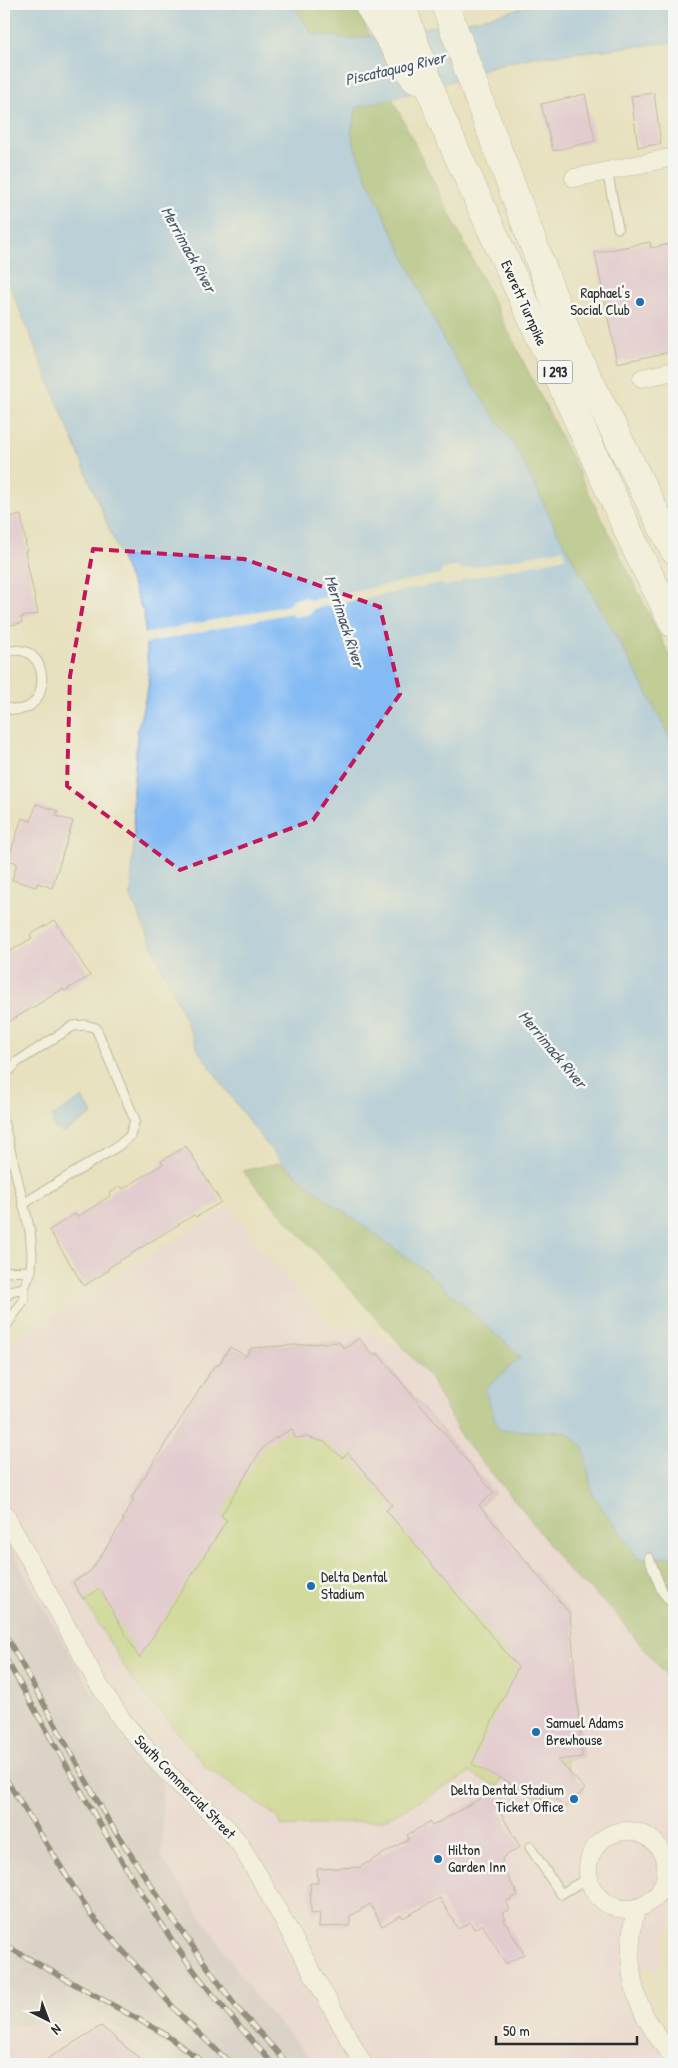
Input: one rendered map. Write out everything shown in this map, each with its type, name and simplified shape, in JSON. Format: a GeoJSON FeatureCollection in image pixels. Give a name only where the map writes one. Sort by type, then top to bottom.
{"type":"FeatureCollection","features":[{"type":"Feature","properties":{"kind":"highway","name":"Everett Turnpike"},"geometry":{"type":"LineString","coordinates":[[401,4],[440,118],[638,555],[674,624]]}},
{"type":"Feature","properties":{"kind":"highway","name":"Everett Turnpike"},"geometry":{"type":"LineString","coordinates":[[445,4],[571,344],[674,550]]}},
{"type":"Feature","properties":{"kind":"highway"},"geometry":{"type":"LineString","coordinates":[[369,6],[440,118]]}},
{"type":"Feature","properties":{"kind":"street"},"geometry":{"type":"LineString","coordinates":[[574,178],[674,157]]}},
{"type":"Feature","properties":{"kind":"street"},"geometry":{"type":"LineString","coordinates":[[642,378],[674,371]]}},
{"type":"Feature","properties":{"kind":"street","name":"South Commercial Street"},"geometry":{"type":"LineString","coordinates":[[4,1513],[97,1682],[123,1721],[161,1766],[225,1826],[238,1843],[260,1878],[363,2064]]}},
{"type":"Feature","properties":{"kind":"street"},"geometry":{"type":"LineString","coordinates":[[617,1832],[640,1832],[669,1851],[666,1878],[662,1888],[646,1904],[636,1908],[623,1909],[601,1899],[593,1889],[588,1866],[592,1854],[602,1841],[617,1832]]}},
{"type":"Feature","properties":{"kind":"street"},"geometry":{"type":"LineString","coordinates":[[636,1908],[630,1935],[630,1964],[634,1990],[644,2015],[674,2060]]}},
{"type":"Feature","properties":{"kind":"lane"},"geometry":{"type":"LineString","coordinates":[[607,170],[618,228]]}},
{"type":"Feature","properties":{"kind":"lane"},"geometry":{"type":"LineString","coordinates":[[4,653],[16,651],[26,654],[37,663],[43,677],[39,695],[33,702],[26,707],[17,709],[4,707]]}},
{"type":"Feature","properties":{"kind":"lane"},"geometry":{"type":"LineString","coordinates":[[4,1077],[17,1062],[73,1026],[86,1025],[96,1028],[135,1120],[130,1136],[118,1146],[23,1204]]}},
{"type":"Feature","properties":{"kind":"lane"},"geometry":{"type":"LineString","coordinates":[[4,1124],[32,1246],[31,1270],[24,1288],[24,1300],[4,1329]]}},
{"type":"Feature","properties":{"kind":"lane"},"geometry":{"type":"LineString","coordinates":[[4,1272],[31,1270]]}},
{"type":"Feature","properties":{"kind":"lane"},"geometry":{"type":"LineString","coordinates":[[4,1300],[10,1292],[24,1288]]}},
{"type":"Feature","properties":{"kind":"lane"},"geometry":{"type":"LineString","coordinates":[[649,1558],[662,1591],[674,1606]]}},
{"type":"Feature","properties":{"kind":"lane"},"geometry":{"type":"LineString","coordinates":[[530,1847],[562,1894],[589,1877]]}},
{"type":"Feature","properties":{"kind":"lane"},"geometry":{"type":"LineString","coordinates":[[4,1939],[4,1955]]}},
{"type":"Feature","properties":{"kind":"highlighted area"},"geometry":{"type":"Polygon","coordinates":[[[93,549],[244,559],[380,607],[400,694],[313,820],[180,870],[67,786],[70,676],[93,549]]]}},
{"type":"Feature","properties":{"kind":"shaded area"},"geometry":{"type":"Polygon","coordinates":[[[229,1207],[265,1253],[332,1328],[364,1330],[402,1348],[429,1376],[462,1438],[527,1515],[570,1573],[614,1612],[674,1685],[674,1918],[664,1940],[660,1965],[656,1970],[646,1966],[642,1969],[643,1990],[658,2017],[674,2036],[674,2047],[659,2064],[316,2064],[254,1995],[162,1858],[162,1782],[93,1693],[37,1597],[4,1534],[4,1344],[229,1207]]]}},
{"type":"Feature","properties":{"kind":"shaded area"},"geometry":{"type":"Polygon","coordinates":[[[4,1534],[37,1597],[93,1693],[162,1782],[162,1858],[254,1995],[316,2064],[167,2064],[103,2018],[4,2026],[4,1534]]]}},
{"type":"Feature","properties":{"kind":"shaded area"},"geometry":{"type":"Polygon","coordinates":[[[103,2018],[167,2064],[4,2064],[4,2026],[103,2018]]]}},
{"type":"Feature","properties":{"kind":"green space"},"geometry":{"type":"Polygon","coordinates":[[[293,4],[355,4],[370,36],[352,39],[312,35],[293,4]]]}},
{"type":"Feature","properties":{"kind":"green space"},"geometry":{"type":"Polygon","coordinates":[[[392,98],[674,664],[674,746],[641,681],[557,531],[518,451],[447,347],[368,181],[351,133],[357,107],[392,98]]]}},
{"type":"Feature","properties":{"kind":"green space"},"geometry":{"type":"Polygon","coordinates":[[[282,1162],[326,1199],[426,1271],[521,1357],[499,1430],[567,1432],[583,1446],[593,1495],[674,1556],[674,1685],[614,1612],[570,1573],[527,1515],[462,1438],[429,1376],[242,1171],[282,1162]]]}},
{"type":"Feature","properties":{"kind":"green space","name":"Delta Dental Stadium"},"geometry":{"type":"Polygon","coordinates":[[[359,1338],[373,1355],[377,1353],[494,1493],[479,1506],[570,1614],[582,1757],[566,1759],[567,1769],[585,1789],[564,1808],[547,1790],[541,1799],[502,1779],[498,1787],[468,1772],[466,1775],[384,1820],[282,1827],[275,1815],[207,1768],[132,1679],[73,1582],[91,1571],[124,1521],[122,1519],[134,1500],[131,1498],[215,1365],[218,1366],[230,1347],[246,1356],[251,1348],[339,1342],[345,1349],[359,1338]]]}},
{"type":"Feature","properties":{"kind":"water"},"geometry":{"type":"Polygon","coordinates":[[[4,4],[293,4],[312,34],[352,39],[480,19],[537,4],[674,4],[674,42],[529,58],[493,66],[429,89],[357,107],[351,133],[368,181],[447,347],[518,451],[557,531],[641,681],[674,746],[674,1556],[639,1559],[593,1495],[583,1446],[567,1432],[499,1430],[485,1390],[521,1357],[426,1271],[326,1199],[282,1162],[259,1135],[200,1053],[131,897],[134,838],[133,790],[138,728],[149,683],[144,614],[4,271],[4,4]]]}},
{"type":"Feature","properties":{"kind":"water"},"geometry":{"type":"Polygon","coordinates":[[[82,1098],[93,1114],[63,1133],[59,1128],[56,1130],[52,1123],[55,1121],[52,1117],[82,1098]]]}},
{"type":"Feature","properties":{"kind":"pier"},"geometry":{"type":"Polygon","coordinates":[[[563,549],[565,558],[464,579],[460,583],[445,586],[441,583],[313,609],[310,614],[294,617],[291,613],[143,644],[143,634],[289,605],[292,599],[306,597],[311,600],[440,574],[443,569],[457,566],[462,570],[563,549]]]}},
{"type":"Feature","properties":{"kind":"building"},"geometry":{"type":"Polygon","coordinates":[[[654,93],[661,144],[638,147],[631,96],[654,93]]]}},
{"type":"Feature","properties":{"kind":"building"},"geometry":{"type":"Polygon","coordinates":[[[585,94],[595,141],[553,151],[541,104],[585,94]]]}},
{"type":"Feature","properties":{"kind":"building","name":"Raphael's Social Club"},"geometry":{"type":"Polygon","coordinates":[[[650,242],[651,248],[674,243],[674,351],[617,363],[595,253],[650,242]]]}},
{"type":"Feature","properties":{"kind":"building"},"geometry":{"type":"Polygon","coordinates":[[[21,515],[27,551],[25,551],[38,614],[21,617],[22,623],[4,626],[4,518],[21,515]]]}},
{"type":"Feature","properties":{"kind":"building"},"geometry":{"type":"Polygon","coordinates":[[[36,804],[58,811],[56,816],[73,821],[52,888],[38,883],[36,887],[12,880],[17,863],[8,860],[22,818],[31,821],[36,804]]]}},
{"type":"Feature","properties":{"kind":"building"},"geometry":{"type":"Polygon","coordinates":[[[55,920],[90,976],[64,991],[63,989],[4,1025],[4,955],[32,938],[30,935],[55,920]]]}},
{"type":"Feature","properties":{"kind":"building"},"geometry":{"type":"Polygon","coordinates":[[[186,1146],[221,1202],[196,1217],[194,1215],[108,1268],[109,1270],[84,1286],[49,1230],[75,1214],[77,1217],[110,1196],[109,1193],[121,1186],[123,1189],[163,1164],[161,1161],[186,1146]]]}},
{"type":"Feature","properties":{"kind":"building"},"geometry":{"type":"Polygon","coordinates":[[[359,1338],[373,1355],[377,1353],[494,1493],[479,1505],[570,1614],[582,1757],[558,1760],[585,1789],[564,1808],[547,1789],[541,1799],[472,1764],[518,1667],[386,1510],[392,1505],[348,1453],[342,1458],[325,1442],[306,1437],[295,1438],[292,1429],[272,1440],[261,1450],[221,1516],[227,1520],[139,1658],[100,1589],[83,1599],[73,1582],[91,1571],[124,1520],[122,1519],[134,1500],[131,1498],[215,1365],[218,1366],[230,1347],[246,1356],[251,1348],[339,1342],[345,1349],[359,1338]]]}},
{"type":"Feature","properties":{"kind":"building","name":"Hilton Garden Inn"},"geometry":{"type":"Polygon","coordinates":[[[495,1790],[504,1806],[499,1810],[520,1847],[502,1858],[503,1861],[500,1863],[518,1895],[506,1902],[510,1909],[502,1913],[506,1919],[504,1920],[524,1954],[506,1964],[482,1924],[474,1929],[470,1922],[458,1929],[440,1898],[403,1918],[401,1915],[382,1926],[370,1904],[350,1916],[350,1926],[319,1927],[320,1913],[311,1914],[310,1883],[318,1883],[317,1869],[360,1867],[409,1839],[407,1835],[429,1822],[432,1826],[495,1790]]]}},
{"type":"Feature","properties":{"kind":"building"},"geometry":{"type":"Polygon","coordinates":[[[101,2026],[146,2064],[39,2064],[101,2026]]]}},
{"type":"Feature","properties":{"kind":"railway"},"geometry":{"type":"LineString","coordinates":[[4,1632],[108,1820],[173,1919],[237,2008],[288,2064]]}},
{"type":"Feature","properties":{"kind":"railway"},"geometry":{"type":"LineString","coordinates":[[4,1656],[101,1825],[162,1925],[187,1962],[243,2031],[273,2064]]}},
{"type":"Feature","properties":{"kind":"railway"},"geometry":{"type":"LineString","coordinates":[[4,1776],[91,1915],[182,2017],[231,2064]]}},
{"type":"Feature","properties":{"kind":"railway"},"geometry":{"type":"LineString","coordinates":[[4,1945],[163,2033],[206,2064]]}},
{"type":"Feature","properties":{"kind":"place","name":"Raphael's Social Club"},"geometry":{"type":"Point","coordinates":[640,302]}},
{"type":"Feature","properties":{"kind":"place","name":"Delta Dental Stadium"},"geometry":{"type":"Point","coordinates":[311,1586]}},
{"type":"Feature","properties":{"kind":"place","name":"Samuel Adams Brewhouse"},"geometry":{"type":"Point","coordinates":[536,1732]}},
{"type":"Feature","properties":{"kind":"place","name":"Delta Dental Stadium Ticket Office"},"geometry":{"type":"Point","coordinates":[574,1799]}},
{"type":"Feature","properties":{"kind":"place","name":"Hilton Garden Inn"},"geometry":{"type":"Point","coordinates":[438,1859]}},
{"type":"Feature","properties":{"kind":"water label","name":"Piscataquog River"},"geometry":{"type":"Point","coordinates":[395,68]}},
{"type":"Feature","properties":{"kind":"water label","name":"Merrimack River"},"geometry":{"type":"Point","coordinates":[189,249]}},
{"type":"Feature","properties":{"kind":"water label","name":"Merrimack River"},"geometry":{"type":"Point","coordinates":[345,621]}},
{"type":"Feature","properties":{"kind":"water label","name":"Merrimack River"},"geometry":{"type":"Point","coordinates":[553,1049]}}]}
